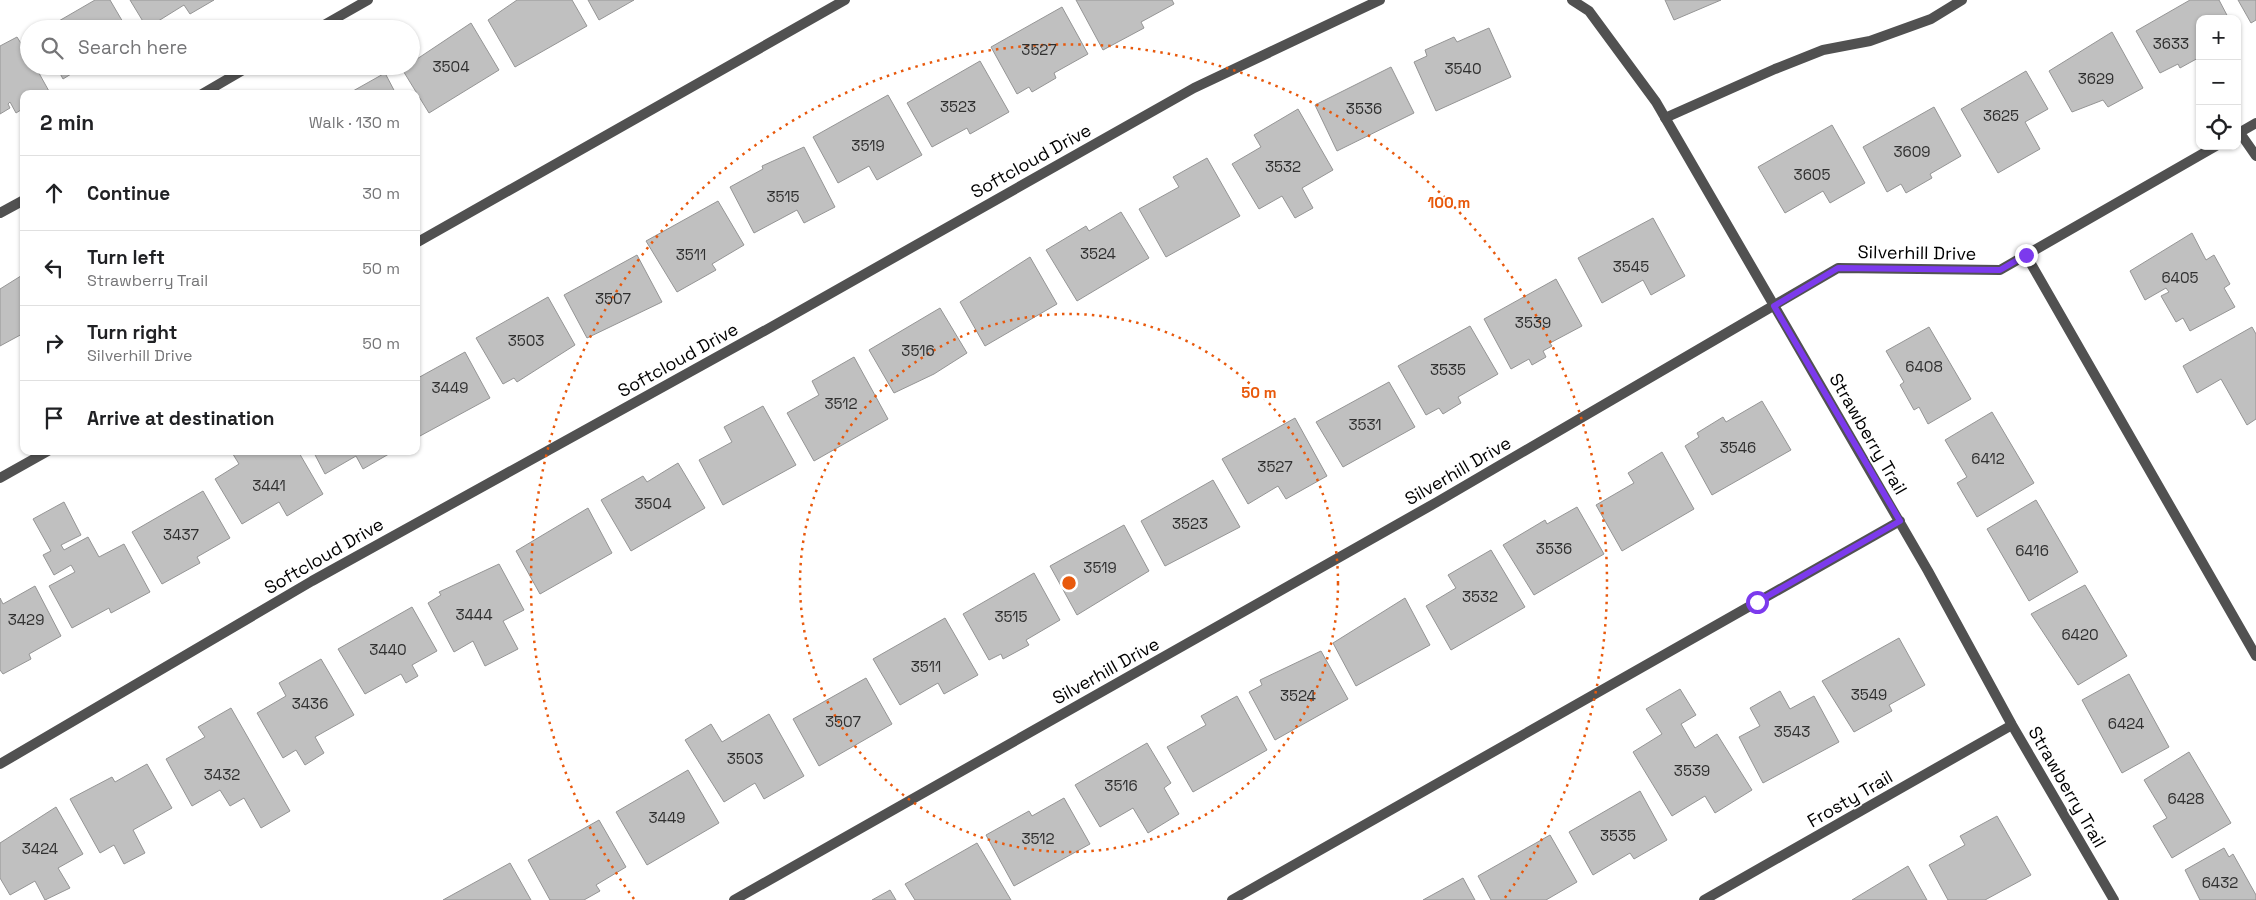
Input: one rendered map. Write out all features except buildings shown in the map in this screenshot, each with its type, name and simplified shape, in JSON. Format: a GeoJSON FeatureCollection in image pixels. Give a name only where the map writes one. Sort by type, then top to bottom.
{"type":"FeatureCollection","features":[{"type":"Feature","properties":{"kind":"street"},"geometry":{"type":"LineString","coordinates":[[333,20],[368,0]]}},
{"type":"Feature","properties":{"kind":"street"},"geometry":{"type":"LineString","coordinates":[[420,240],[845,0]]}},
{"type":"Feature","properties":{"kind":"street","name":"Softcloud Drive"},"geometry":{"type":"LineString","coordinates":[[0,764],[312,580],[764,331],[1194,88],[1380,0]]}},
{"type":"Feature","properties":{"kind":"street","name":"Strawberry Trail"},"geometry":{"type":"LineString","coordinates":[[1572,0],[1589,12],[1656,102],[1900,521],[2012,726],[2114,900]]}},
{"type":"Feature","properties":{"kind":"street"},"geometry":{"type":"LineString","coordinates":[[1665,118],[1775,69],[1823,50],[1870,41],[1931,19],[1962,0]]}},
{"type":"Feature","properties":{"kind":"street"},"geometry":{"type":"LineString","coordinates":[[209,90],[235,75]]}},
{"type":"Feature","properties":{"kind":"street"},"geometry":{"type":"LineString","coordinates":[[2241,131],[2256,123]]}},
{"type":"Feature","properties":{"kind":"street"},"geometry":{"type":"LineString","coordinates":[[2241,137],[2256,156]]}},
{"type":"Feature","properties":{"kind":"street","name":"Silverhill Drive"},"geometry":{"type":"LineString","coordinates":[[734,900],[1437,502],[1838,268],[2000,270],[2209,150]]}},
{"type":"Feature","properties":{"kind":"street"},"geometry":{"type":"LineString","coordinates":[[0,213],[20,202]]}},
{"type":"Feature","properties":{"kind":"street"},"geometry":{"type":"LineString","coordinates":[[2026,255],[2256,656]]}},
{"type":"Feature","properties":{"kind":"street"},"geometry":{"type":"LineString","coordinates":[[0,478],[41,455]]}},
{"type":"Feature","properties":{"kind":"street"},"geometry":{"type":"LineString","coordinates":[[1232,900],[1900,521]]}},
{"type":"Feature","properties":{"kind":"street","name":"Frosty Trail"},"geometry":{"type":"LineString","coordinates":[[1704,900],[2012,726]]}},
{"type":"Feature","properties":{"kind":"route"},"geometry":{"type":"LineString","coordinates":[[1757,602],[1900,521],[1774,306],[1838,268],[2000,270],[2026,255]]}}]}
